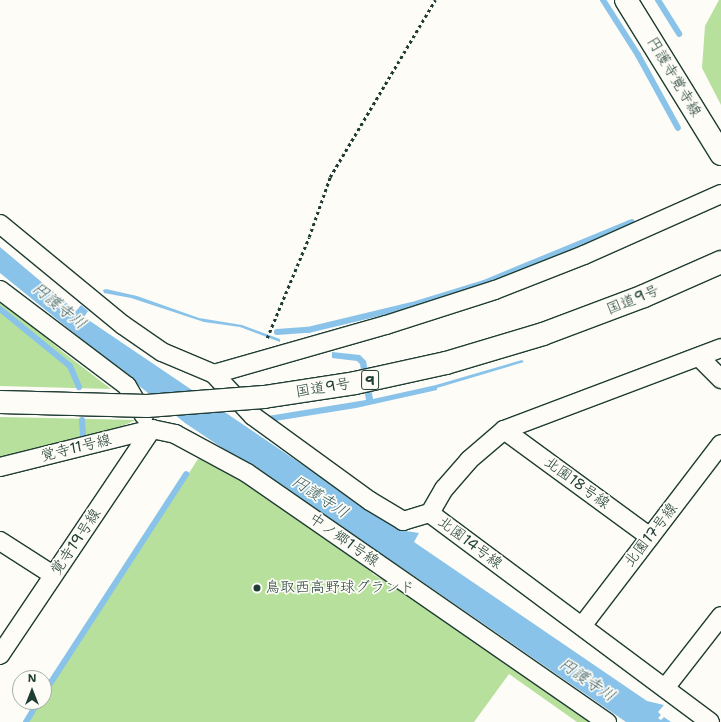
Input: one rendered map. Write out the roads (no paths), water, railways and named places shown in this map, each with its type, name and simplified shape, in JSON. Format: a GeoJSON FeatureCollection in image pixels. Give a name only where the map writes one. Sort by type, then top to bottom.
{"type":"FeatureCollection","features":[{"type":"Feature","properties":{"kind":"main road","name":"円護寺覚寺線"},"geometry":{"type":"LineString","coordinates":[[626,0],[721,154]]}},
{"type":"Feature","properties":{"kind":"main road","name":"国道9号"},"geometry":{"type":"LineString","coordinates":[[0,402],[147,406],[264,397],[355,383],[446,363],[543,334],[644,296],[721,262]]}},
{"type":"Feature","properties":{"kind":"street"},"geometry":{"type":"LineString","coordinates":[[214,374],[264,358],[386,325],[495,290],[584,255],[721,194]]}},
{"type":"Feature","properties":{"kind":"street"},"geometry":{"type":"LineString","coordinates":[[0,224],[123,325],[162,352],[214,374],[253,416],[370,501],[403,521],[430,512]]}},
{"type":"Feature","properties":{"kind":"street"},"geometry":{"type":"LineString","coordinates":[[0,290],[127,386],[152,428]]}},
{"type":"Feature","properties":{"kind":"street","name":"北園14号線"},"geometry":{"type":"LineString","coordinates":[[710,722],[430,512],[444,489],[469,460],[504,430],[700,358],[721,348]]}},
{"type":"Feature","properties":{"kind":"street"},"geometry":{"type":"LineString","coordinates":[[700,358],[721,379]]}},
{"type":"Feature","properties":{"kind":"street","name":"覚寺11号線"},"geometry":{"type":"LineString","coordinates":[[0,467],[152,428]]}},
{"type":"Feature","properties":{"kind":"street","name":"覚寺19号線"},"geometry":{"type":"LineString","coordinates":[[0,655],[152,428]]}},
{"type":"Feature","properties":{"kind":"street","name":"中ノ郷1号線"},"geometry":{"type":"LineString","coordinates":[[152,428],[176,434],[247,473],[607,722]]}},
{"type":"Feature","properties":{"kind":"street","name":"北園18号線"},"geometry":{"type":"LineString","coordinates":[[504,430],[650,537]]}},
{"type":"Feature","properties":{"kind":"street","name":"北園17号線"},"geometry":{"type":"LineString","coordinates":[[582,626],[721,444]]}},
{"type":"Feature","properties":{"kind":"street"},"geometry":{"type":"LineString","coordinates":[[0,541],[53,575]]}},
{"type":"Feature","properties":{"kind":"street"},"geometry":{"type":"LineString","coordinates":[[665,688],[721,616]]}},
{"type":"Feature","properties":{"kind":"water","name":"円護寺川"},"geometry":{"type":"Polygon","coordinates":[[[0,247],[76,311],[81,305],[88,311],[84,317],[399,530],[419,533],[414,542],[647,701],[664,705],[658,712],[661,715],[658,718],[661,720],[664,717],[671,722],[626,722],[398,565],[393,571],[382,555],[185,423],[0,273],[0,247]]]}},
{"type":"Feature","properties":{"kind":"water"},"geometry":{"type":"Polygon","coordinates":[[[106,289],[137,296],[199,318],[242,325],[280,339],[280,342],[240,327],[204,322],[131,298],[104,293],[103,290],[106,289]]]}},
{"type":"Feature","properties":{"kind":"water"},"geometry":{"type":"Polygon","coordinates":[[[332,352],[360,355],[366,361],[373,399],[436,385],[522,360],[524,362],[437,388],[437,390],[356,408],[269,422],[268,416],[366,400],[360,364],[357,361],[332,358],[332,352]]]}},
{"type":"Feature","properties":{"kind":"waterway"},"geometry":{"type":"LineString","coordinates":[[603,0],[638,55],[678,128]]}},
{"type":"Feature","properties":{"kind":"waterway"},"geometry":{"type":"LineString","coordinates":[[658,0],[679,34]]}},
{"type":"Feature","properties":{"kind":"waterway"},"geometry":{"type":"LineString","coordinates":[[277,332],[308,330],[412,305],[484,283],[632,222]]}},
{"type":"Feature","properties":{"kind":"waterway"},"geometry":{"type":"LineString","coordinates":[[0,309],[70,366],[79,387]]}},
{"type":"Feature","properties":{"kind":"waterway"},"geometry":{"type":"LineString","coordinates":[[82,420],[83,435]]}},
{"type":"Feature","properties":{"kind":"waterway"},"geometry":{"type":"LineString","coordinates":[[52,681],[186,474]]}},
{"type":"Feature","properties":{"kind":"waterway"},"geometry":{"type":"LineString","coordinates":[[26,722],[33,710]]}},
{"type":"Feature","properties":{"kind":"place","name":"鳥取西高野球グランド"},"geometry":{"type":"Point","coordinates":[257,588]}}]}
